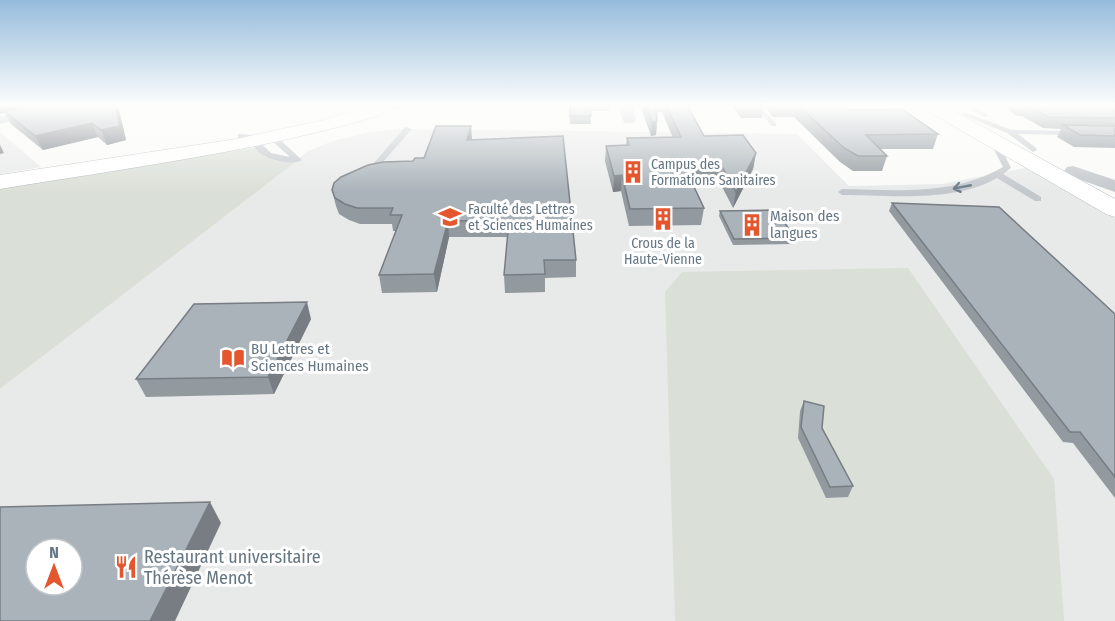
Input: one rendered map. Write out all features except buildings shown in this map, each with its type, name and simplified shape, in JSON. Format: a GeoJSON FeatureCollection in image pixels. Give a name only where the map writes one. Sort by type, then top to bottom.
{"type":"FeatureCollection","features":[{"type":"Feature","properties":{"kind":"main road"},"geometry":{"type":"LineString","coordinates":[[258,138],[272,134]]}},
{"type":"Feature","properties":{"kind":"main road"},"geometry":{"type":"LineString","coordinates":[[0,182],[281,134]]}},
{"type":"Feature","properties":{"kind":"main road"},"geometry":{"type":"LineString","coordinates":[[996,134],[1115,208]]}},
{"type":"Feature","properties":{"kind":"main road"},"geometry":{"type":"LineString","coordinates":[[1005,134],[1115,194]]}},
{"type":"Feature","properties":{"kind":"street"},"geometry":{"type":"LineString","coordinates":[[1073,171],[1115,186]]}},
{"type":"Feature","properties":{"kind":"lane"},"geometry":{"type":"LineString","coordinates":[[404,134],[378,163],[383,169],[404,169]]}},
{"type":"Feature","properties":{"kind":"lane"},"geometry":{"type":"LineString","coordinates":[[999,134],[1033,150]]}},
{"type":"Feature","properties":{"kind":"lane"},"geometry":{"type":"LineString","coordinates":[[842,192],[915,192],[960,188],[992,179],[1007,168],[995,144],[1003,137],[1060,134]]}},
{"type":"Feature","properties":{"kind":"lane"},"geometry":{"type":"LineString","coordinates":[[998,175],[1038,199]]}},
{"type":"Feature","properties":{"kind":"shaded area"},"geometry":{"type":"Polygon","coordinates":[[[0,134],[41,167],[0,174],[0,134]]]}},
{"type":"Feature","properties":{"kind":"shaded area"},"geometry":{"type":"Polygon","coordinates":[[[361,134],[797,134],[849,186],[942,184],[1029,167],[1115,218],[1115,621],[0,621],[0,389],[308,151],[333,141],[361,134]]]}},
{"type":"Feature","properties":{"kind":"shaded area"},"geometry":{"type":"Polygon","coordinates":[[[258,147],[260,151],[298,160],[0,389],[0,187],[258,147]]]}},
{"type":"Feature","properties":{"kind":"shaded area"},"geometry":{"type":"Polygon","coordinates":[[[908,268],[1054,479],[1064,621],[675,621],[665,292],[682,272],[908,268]]]}},
{"type":"Feature","properties":{"kind":"place","name":"Campus des Formations Sanitaires"},"geometry":{"type":"Point","coordinates":[633,172]}},
{"type":"Feature","properties":{"kind":"place","name":"Faculté des Lettres et Sciences Humaines"},"geometry":{"type":"Point","coordinates":[450,217]}},
{"type":"Feature","properties":{"kind":"place","name":"Crous de la Haute-Vienne"},"geometry":{"type":"Point","coordinates":[663,219]}},
{"type":"Feature","properties":{"kind":"place","name":"Maison des langues"},"geometry":{"type":"Point","coordinates":[752,225]}},
{"type":"Feature","properties":{"kind":"place","name":"BU Lettres et Sciences Humaines"},"geometry":{"type":"Point","coordinates":[233,358]}},
{"type":"Feature","properties":{"kind":"place","name":"Restaurant universitaire Thérèse Menot"},"geometry":{"type":"Point","coordinates":[126,567]}}]}
